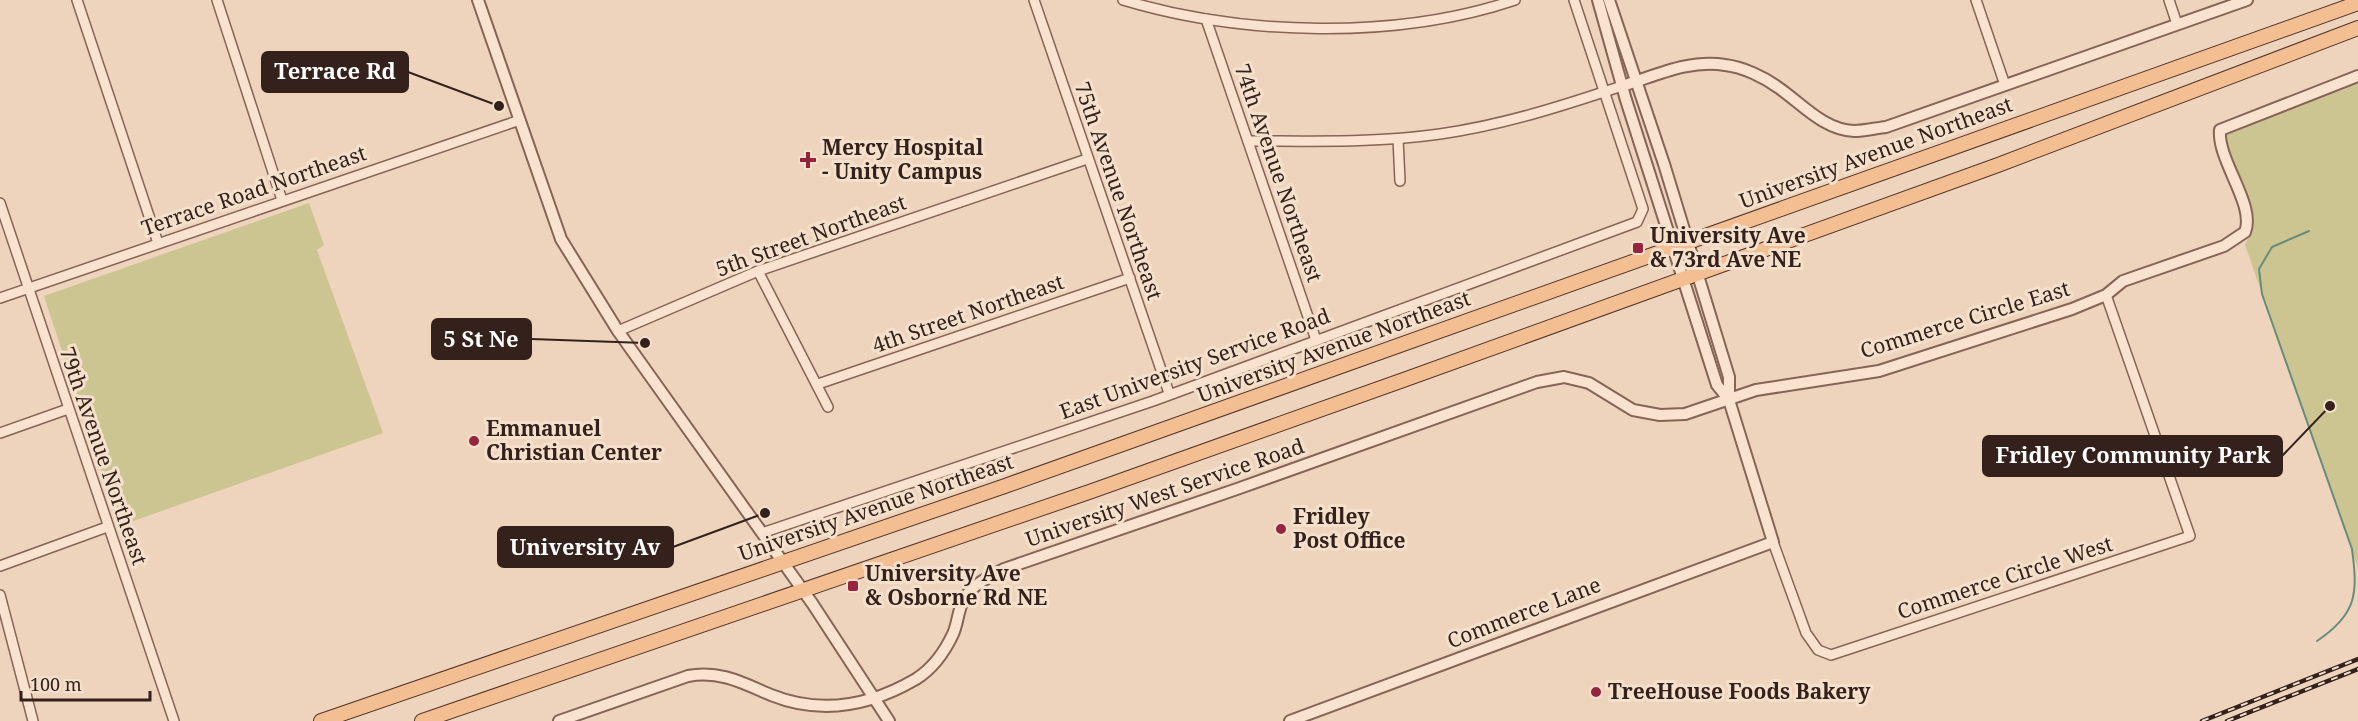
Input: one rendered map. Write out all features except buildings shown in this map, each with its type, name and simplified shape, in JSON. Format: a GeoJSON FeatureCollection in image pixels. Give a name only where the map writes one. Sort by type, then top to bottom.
{"type":"FeatureCollection","features":[{"type":"Feature","properties":{"kind":"main road","name":"University Avenue Northeast"},"geometry":{"type":"LineString","coordinates":[[321,721],[1005,486],[2358,3]]}},
{"type":"Feature","properties":{"kind":"main road"},"geometry":{"type":"LineString","coordinates":[[422,721],[1092,491],[1998,165],[2358,28]]}},
{"type":"Feature","properties":{"kind":"street"},"geometry":{"type":"LineString","coordinates":[[77,0],[158,243]]}},
{"type":"Feature","properties":{"kind":"street"},"geometry":{"type":"LineString","coordinates":[[217,0],[282,200]]}},
{"type":"Feature","properties":{"kind":"street"},"geometry":{"type":"LineString","coordinates":[[478,0],[561,239],[618,331],[782,561],[889,721]]}},
{"type":"Feature","properties":{"kind":"street","name":"75th Avenue Northeast"},"geometry":{"type":"LineString","coordinates":[[1034,0],[1169,393]]}},
{"type":"Feature","properties":{"kind":"street"},"geometry":{"type":"LineString","coordinates":[[1124,0],[1206,19],[1278,29],[1433,20],[1515,0]]}},
{"type":"Feature","properties":{"kind":"street"},"geometry":{"type":"LineString","coordinates":[[1574,0],[1604,92]]}},
{"type":"Feature","properties":{"kind":"street"},"geometry":{"type":"LineString","coordinates":[[1598,0],[1622,86],[1681,246]]}},
{"type":"Feature","properties":{"kind":"street"},"geometry":{"type":"LineString","coordinates":[[1610,0],[1636,82],[1690,275],[1717,385],[1729,400],[1773,542]]}},
{"type":"Feature","properties":{"kind":"street"},"geometry":{"type":"LineString","coordinates":[[1976,0],[2005,85]]}},
{"type":"Feature","properties":{"kind":"street"},"geometry":{"type":"LineString","coordinates":[[2169,0],[2177,24]]}},
{"type":"Feature","properties":{"kind":"street"},"geometry":{"type":"LineString","coordinates":[[1248,141],[1344,142],[1398,139],[1490,125],[1604,92],[1660,72],[1700,64],[1724,64],[1749,71],[1778,87],[1809,113],[1832,126],[1853,131],[1886,127],[2247,0]]}},
{"type":"Feature","properties":{"kind":"street","name":"74th Avenue Northeast"},"geometry":{"type":"LineString","coordinates":[[1206,19],[1316,340]]}},
{"type":"Feature","properties":{"kind":"street","name":"Commerce Circle East"},"geometry":{"type":"LineString","coordinates":[[1729,400],[1756,390],[1879,371],[2072,309],[2106,295],[2123,281],[2224,246],[2245,232],[2246,214],[2221,145],[2220,130],[2358,76]]}},
{"type":"Feature","properties":{"kind":"street","name":"East University Service Road"},"geometry":{"type":"LineString","coordinates":[[762,533],[1169,393],[1637,222],[1643,209],[1604,92]]}},
{"type":"Feature","properties":{"kind":"street","name":"Terrace Road Northeast"},"geometry":{"type":"LineString","coordinates":[[0,298],[520,120]]}},
{"type":"Feature","properties":{"kind":"street"},"geometry":{"type":"LineString","coordinates":[[1398,139],[1400,181]]}},
{"type":"Feature","properties":{"kind":"street","name":"5th Street Northeast"},"geometry":{"type":"LineString","coordinates":[[618,331],[758,271],[1088,159]]}},
{"type":"Feature","properties":{"kind":"street","name":"79th Avenue Northeast"},"geometry":{"type":"LineString","coordinates":[[0,202],[27,289],[174,721]]}},
{"type":"Feature","properties":{"kind":"street"},"geometry":{"type":"LineString","coordinates":[[758,271],[828,407]]}},
{"type":"Feature","properties":{"kind":"street","name":"4th Street Northeast"},"geometry":{"type":"LineString","coordinates":[[818,384],[1130,278]]}},
{"type":"Feature","properties":{"kind":"street","name":"Commerce Circle West"},"geometry":{"type":"LineString","coordinates":[[1773,542],[1806,633],[1818,650],[1831,655],[2190,536],[2106,295]]}},
{"type":"Feature","properties":{"kind":"street","name":"University West Service Road"},"geometry":{"type":"LineString","coordinates":[[559,721],[688,676],[704,673],[721,675],[790,702],[813,706],[835,706],[874,700],[917,678],[932,667],[953,634],[964,599],[980,581],[1004,569],[1537,382],[1564,377],[1589,383],[1633,410],[1660,415],[1685,414],[1729,400]]}},
{"type":"Feature","properties":{"kind":"street"},"geometry":{"type":"LineString","coordinates":[[0,433],[68,409]]}},
{"type":"Feature","properties":{"kind":"street"},"geometry":{"type":"LineString","coordinates":[[0,566],[107,527]]}},
{"type":"Feature","properties":{"kind":"street","name":"Commerce Lane"},"geometry":{"type":"LineString","coordinates":[[1290,721],[1773,542]]}},
{"type":"Feature","properties":{"kind":"street"},"geometry":{"type":"LineString","coordinates":[[0,595],[33,721]]}},
{"type":"Feature","properties":{"kind":"shaded area"},"geometry":{"type":"Polygon","coordinates":[[[2358,84],[2358,568],[2245,245],[2254,226],[2224,135],[2358,84]]]}},
{"type":"Feature","properties":{"kind":"shaded area"},"geometry":{"type":"Polygon","coordinates":[[[309,203],[324,245],[317,250],[383,433],[119,526],[44,296],[309,203]]]}},
{"type":"Feature","properties":{"kind":"waterway"},"geometry":{"type":"LineString","coordinates":[[2309,231],[2272,247],[2259,269],[2262,294],[2352,549],[2355,579],[2352,602],[2340,622],[2317,641]]}},
{"type":"Feature","properties":{"kind":"railway"},"geometry":{"type":"LineString","coordinates":[[2202,721],[2358,659]]}},
{"type":"Feature","properties":{"kind":"railway"},"geometry":{"type":"LineString","coordinates":[[2227,721],[2358,669]]}},
{"type":"Feature","properties":{"kind":"place","name":"Terrace Rd"},"geometry":{"type":"Point","coordinates":[499,106]}},
{"type":"Feature","properties":{"kind":"place","name":"Mercy Hospital - Unity Campus"},"geometry":{"type":"Point","coordinates":[808,160]}},
{"type":"Feature","properties":{"kind":"place","name":"University Ave & 73rd Ave NE"},"geometry":{"type":"Point","coordinates":[1638,248]}},
{"type":"Feature","properties":{"kind":"place","name":"5 St Ne"},"geometry":{"type":"Point","coordinates":[645,343]}},
{"type":"Feature","properties":{"kind":"place","name":"Fridley Community Park"},"geometry":{"type":"Point","coordinates":[2330,406]}},
{"type":"Feature","properties":{"kind":"place","name":"Emmanuel Christian Center"},"geometry":{"type":"Point","coordinates":[474,441]}},
{"type":"Feature","properties":{"kind":"place","name":"University Av"},"geometry":{"type":"Point","coordinates":[765,513]}},
{"type":"Feature","properties":{"kind":"place","name":"Fridley Post Office"},"geometry":{"type":"Point","coordinates":[1281,529]}},
{"type":"Feature","properties":{"kind":"place","name":"University Ave & Osborne Rd NE"},"geometry":{"type":"Point","coordinates":[853,586]}},
{"type":"Feature","properties":{"kind":"place","name":"TreeHouse Foods Bakery"},"geometry":{"type":"Point","coordinates":[1596,692]}}]}
